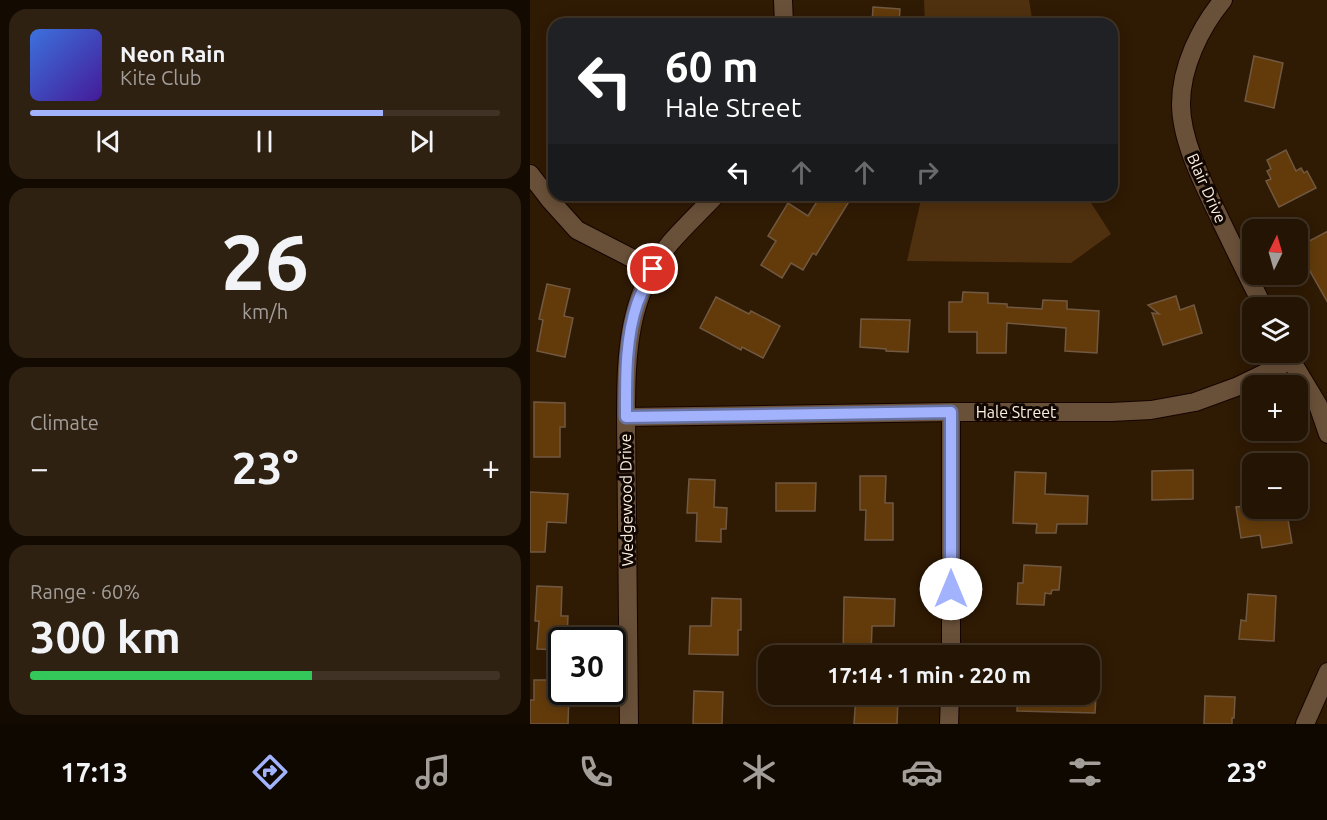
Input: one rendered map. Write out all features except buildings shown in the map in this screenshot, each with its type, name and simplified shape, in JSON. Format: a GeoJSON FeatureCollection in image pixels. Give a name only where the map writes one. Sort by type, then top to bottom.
{"type":"FeatureCollection","features":[{"type":"Feature","properties":{"kind":"street"},"geometry":{"type":"LineString","coordinates":[[783,0],[784,18]]}},
{"type":"Feature","properties":{"kind":"street","name":"Blair Drive"},"geometry":{"type":"LineString","coordinates":[[1223,0],[1195,43],[1183,79],[1181,106],[1186,135],[1198,174],[1259,297]]}},
{"type":"Feature","properties":{"kind":"street"},"geometry":{"type":"LineString","coordinates":[[530,174],[548,197]]}},
{"type":"Feature","properties":{"kind":"street"},"geometry":{"type":"LineString","coordinates":[[551,201],[577,230],[653,269]]}},
{"type":"Feature","properties":{"kind":"street","name":"Wedgewood Drive"},"geometry":{"type":"LineString","coordinates":[[629,724],[626,372],[629,338],[637,303],[653,269],[671,243],[710,201]]}},
{"type":"Feature","properties":{"kind":"street","name":"Hale Street"},"geometry":{"type":"LineString","coordinates":[[626,417],[1151,410],[1195,402],[1236,387],[1278,363]]}},
{"type":"Feature","properties":{"kind":"street"},"geometry":{"type":"LineString","coordinates":[[1292,363],[1318,405],[1328,434]]}},
{"type":"Feature","properties":{"kind":"street"},"geometry":{"type":"LineString","coordinates":[[951,412],[951,645]]}},
{"type":"Feature","properties":{"kind":"street"},"geometry":{"type":"LineString","coordinates":[[1305,724],[1328,672]]}},
{"type":"Feature","properties":{"kind":"street"},"geometry":{"type":"LineString","coordinates":[[949,724],[950,705]]}},
{"type":"Feature","properties":{"kind":"shaded area"},"geometry":{"type":"Polygon","coordinates":[[[924,0],[1029,0],[1032,18],[925,18],[924,0]]]}},
{"type":"Feature","properties":{"kind":"shaded area"},"geometry":{"type":"Polygon","coordinates":[[[921,201],[1090,201],[1111,234],[1071,263],[907,261],[921,201]]]}},
{"type":"Feature","properties":{"kind":"route"},"geometry":{"type":"LineString","coordinates":[[653,269],[637,303],[629,338],[626,417],[951,412],[951,589]]}}]}
